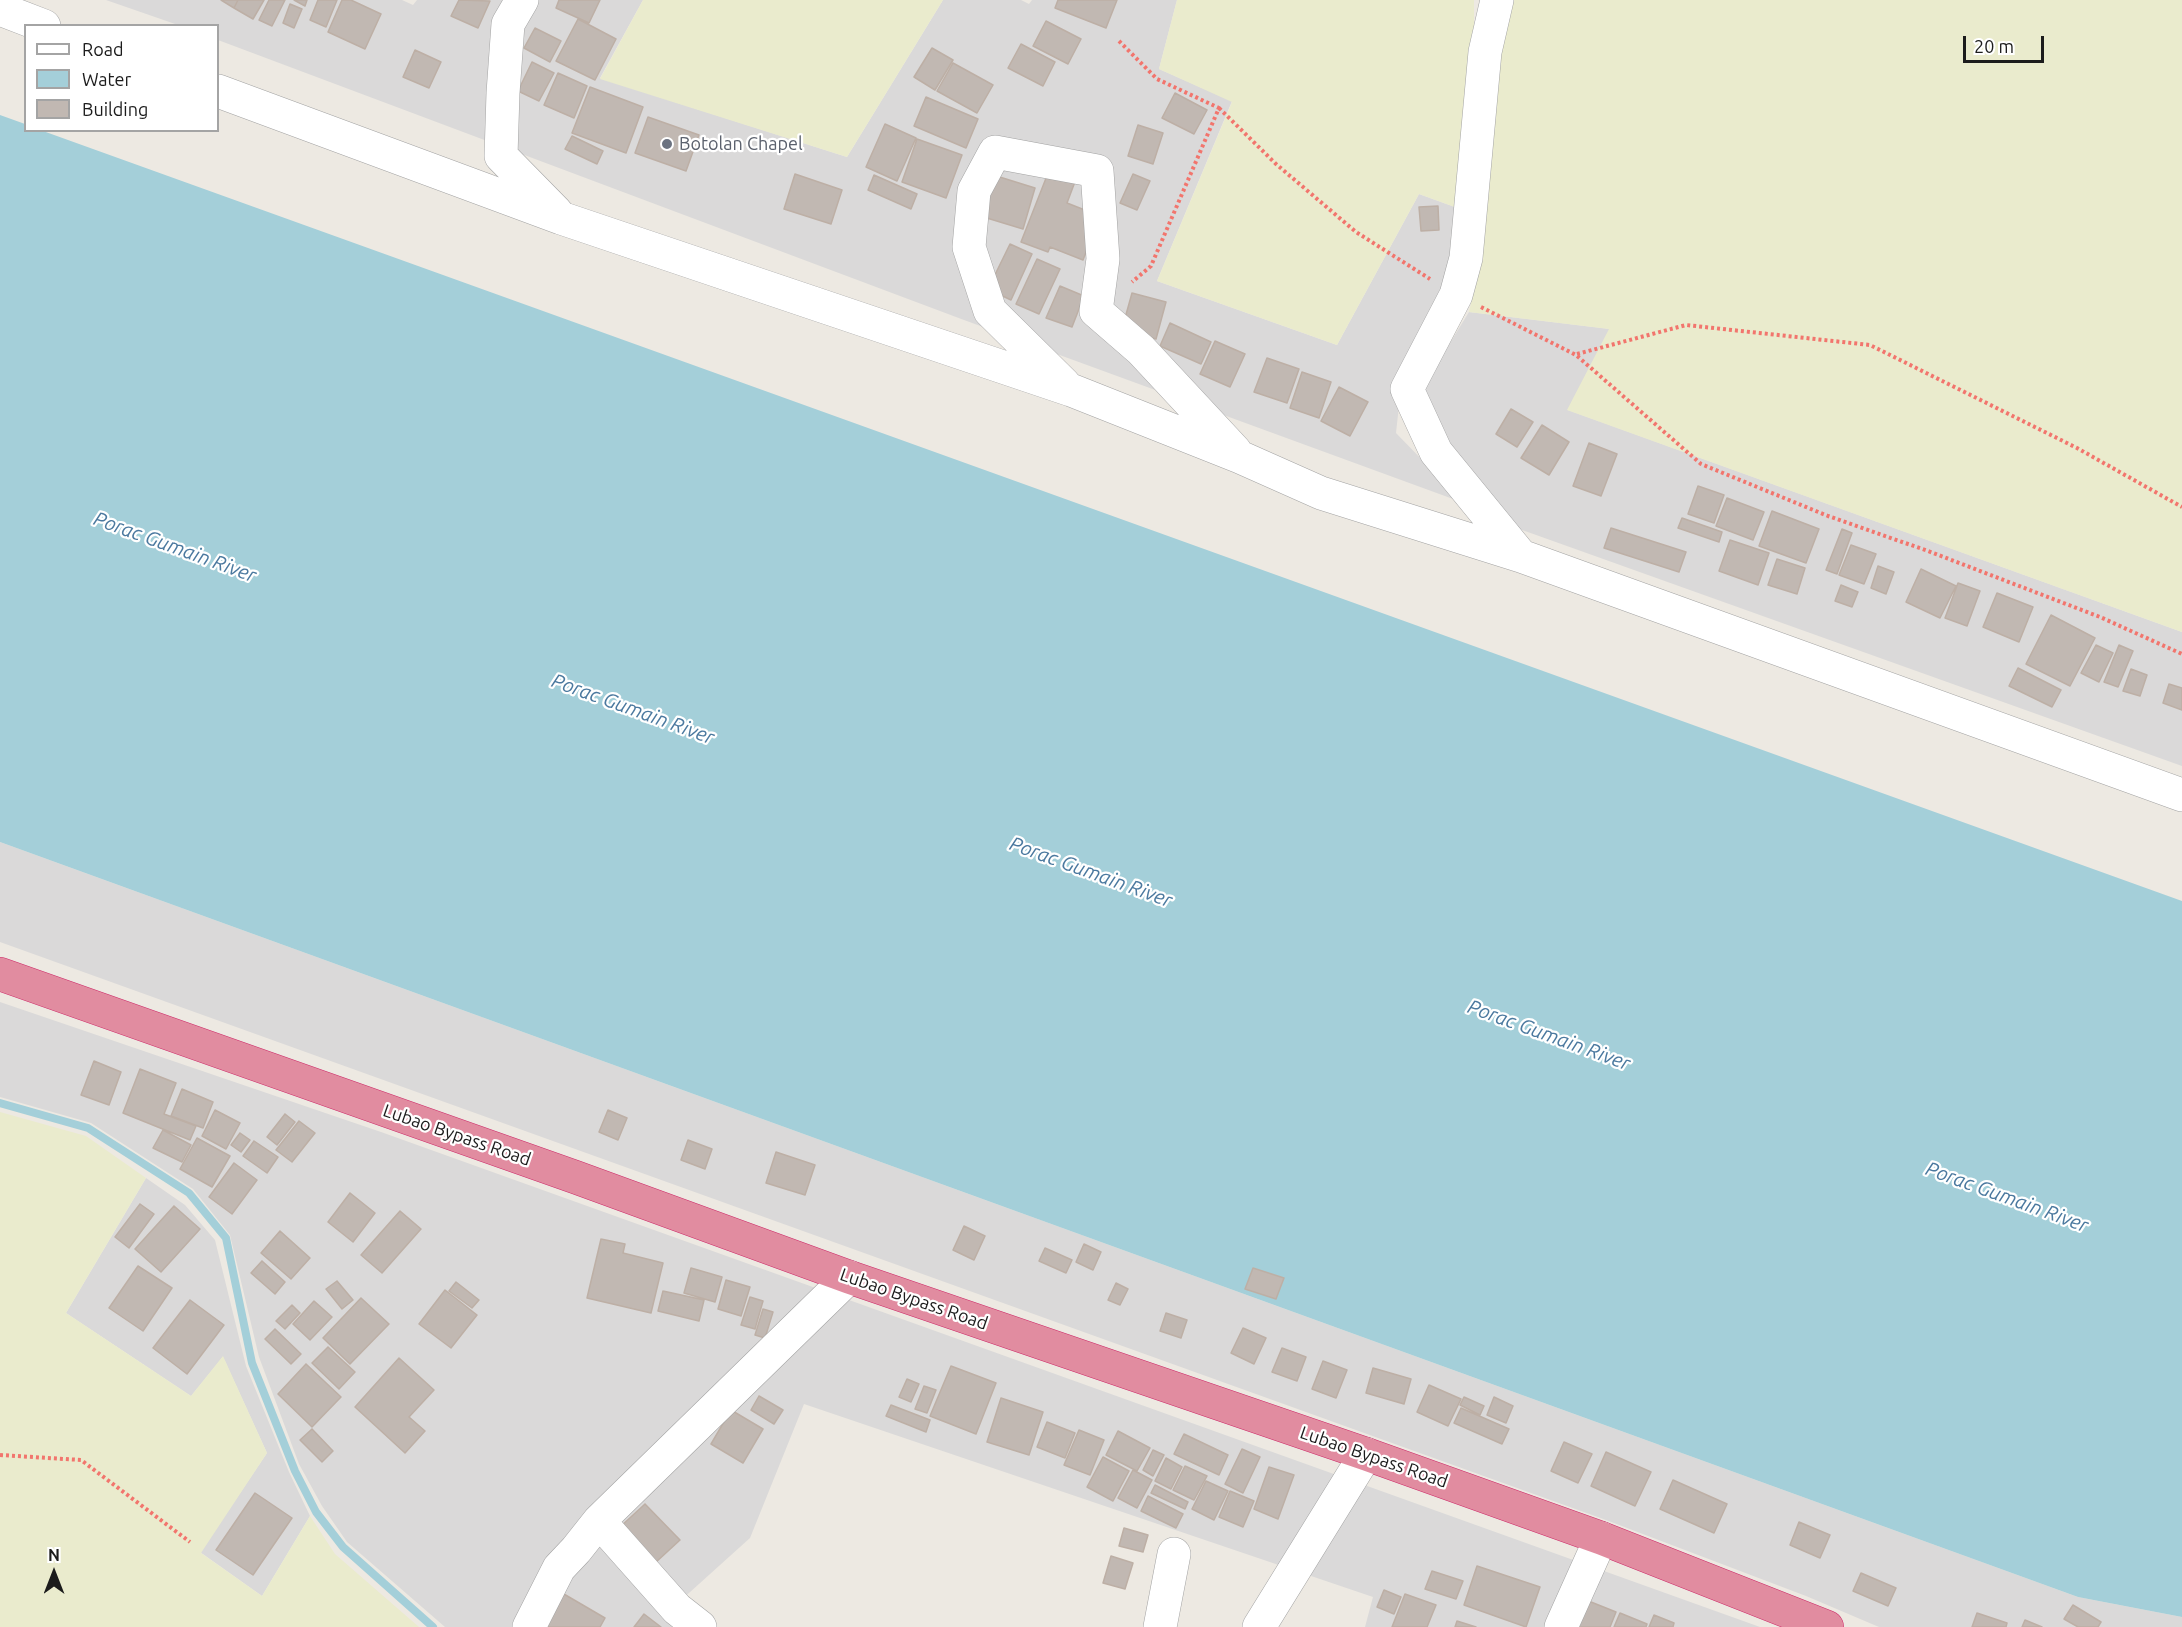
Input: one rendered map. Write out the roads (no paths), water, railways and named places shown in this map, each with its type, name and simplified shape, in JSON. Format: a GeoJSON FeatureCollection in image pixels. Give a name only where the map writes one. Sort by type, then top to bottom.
{"type":"FeatureCollection","features":[{"type":"Feature","properties":{"kind":"highway","name":"Lubao Bypass Road"},"geometry":{"type":"LineString","coordinates":[[0,974],[575,1177],[849,1277],[1366,1454],[1601,1538],[1827,1627]]}},
{"type":"Feature","properties":{"kind":"street"},"geometry":{"type":"LineString","coordinates":[[522,0],[508,24],[502,93],[501,156],[561,218]]}},
{"type":"Feature","properties":{"kind":"street"},"geometry":{"type":"LineString","coordinates":[[1497,0],[1485,52],[1466,258],[1456,295],[1407,389],[1436,452],[1521,556]]}},
{"type":"Feature","properties":{"kind":"street"},"geometry":{"type":"LineString","coordinates":[[0,9],[39,24]]}},
{"type":"Feature","properties":{"kind":"street"},"geometry":{"type":"LineString","coordinates":[[219,91],[561,218],[1071,390],[1240,457],[1321,493],[1521,556],[2182,795]]}},
{"type":"Feature","properties":{"kind":"street"},"geometry":{"type":"LineString","coordinates":[[1071,390],[990,311],[969,246],[974,191],[995,152],[1097,171],[1103,259],[1096,311],[1142,350],[1240,457]]}},
{"type":"Feature","properties":{"kind":"street"},"geometry":{"type":"LineString","coordinates":[[529,1627],[559,1568],[599,1521],[849,1277]]}},
{"type":"Feature","properties":{"kind":"street"},"geometry":{"type":"LineString","coordinates":[[1259,1627],[1366,1454]]}},
{"type":"Feature","properties":{"kind":"street"},"geometry":{"type":"LineString","coordinates":[[599,1521],[677,1609],[700,1627]]}},
{"type":"Feature","properties":{"kind":"street"},"geometry":{"type":"LineString","coordinates":[[1561,1627],[1601,1538]]}},
{"type":"Feature","properties":{"kind":"street"},"geometry":{"type":"LineString","coordinates":[[1160,1627],[1174,1554]]}},
{"type":"Feature","properties":{"kind":"water","name":"Porac Gumain River"},"geometry":{"type":"Polygon","coordinates":[[[0,115],[24,124],[24,132],[46,132],[2182,901],[2182,1617],[2078,1597],[0,842],[0,115]]]}},
{"type":"Feature","properties":{"kind":"waterway"},"geometry":{"type":"LineString","coordinates":[[0,1103],[88,1128],[189,1193],[226,1238],[252,1363],[295,1471],[316,1512],[343,1547],[433,1627]]}},
{"type":"Feature","properties":{"kind":"place","name":"Botolan Chapel"},"geometry":{"type":"Point","coordinates":[667,144]}}]}
